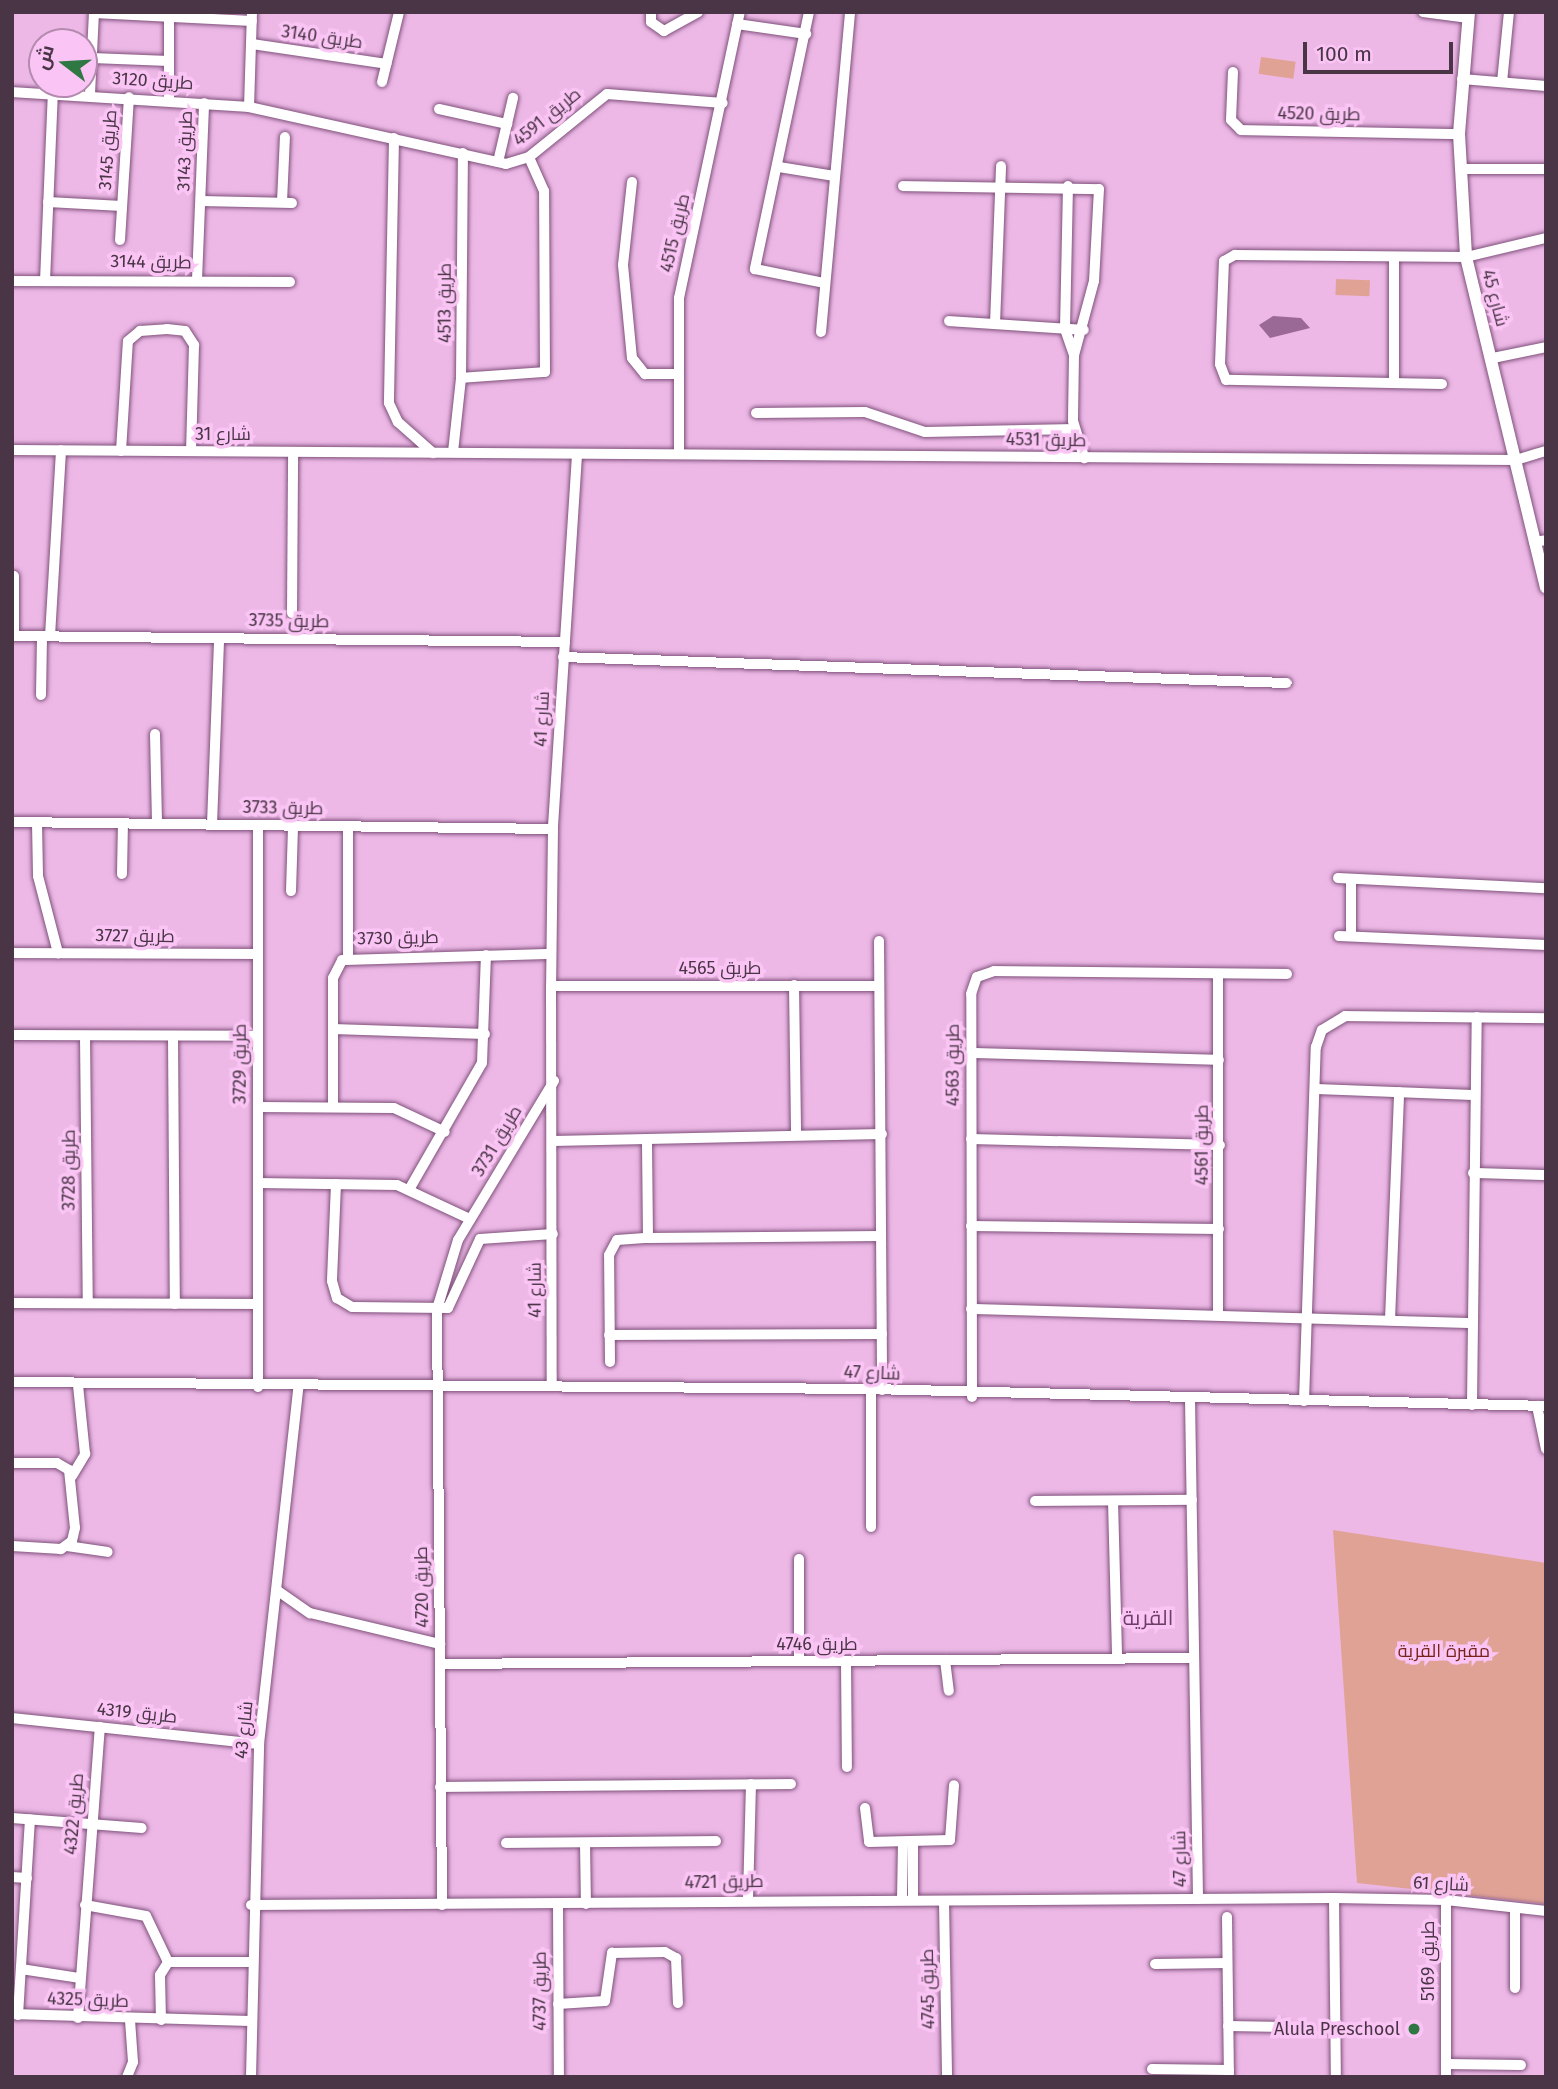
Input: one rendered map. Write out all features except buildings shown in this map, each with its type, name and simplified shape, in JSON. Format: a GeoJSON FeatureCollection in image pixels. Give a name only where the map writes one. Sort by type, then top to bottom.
{"type":"FeatureCollection","features":[{"type":"Feature","properties":{"kind":"street"},"geometry":{"type":"LineString","coordinates":[[382,82],[399,12]]}},
{"type":"Feature","properties":{"kind":"street"},"geometry":{"type":"LineString","coordinates":[[651,12],[651,22],[664,31],[698,12]]}},
{"type":"Feature","properties":{"kind":"street","name":"طريق 4515"},"geometry":{"type":"LineString","coordinates":[[680,454],[678,374],[681,288],[723,103],[740,12]]}},
{"type":"Feature","properties":{"kind":"street"},"geometry":{"type":"LineString","coordinates":[[809,12],[779,167],[755,269],[824,283]]}},
{"type":"Feature","properties":{"kind":"street"},"geometry":{"type":"LineString","coordinates":[[821,332],[850,12]]}},
{"type":"Feature","properties":{"kind":"street"},"geometry":{"type":"LineString","coordinates":[[1423,12],[1469,15]]}},
{"type":"Feature","properties":{"kind":"street"},"geometry":{"type":"LineString","coordinates":[[1502,82],[1509,12]]}},
{"type":"Feature","properties":{"kind":"street"},"geometry":{"type":"LineString","coordinates":[[94,13],[252,17],[249,107]]}},
{"type":"Feature","properties":{"kind":"street"},"geometry":{"type":"LineString","coordinates":[[169,15],[169,99]]}},
{"type":"Feature","properties":{"kind":"street","name":"شارع 45"},"geometry":{"type":"LineString","coordinates":[[1469,15],[1459,134],[1466,257],[1516,460],[1540,541],[1546,587]]}},
{"type":"Feature","properties":{"kind":"street"},"geometry":{"type":"LineString","coordinates":[[737,24],[806,34]]}},
{"type":"Feature","properties":{"kind":"street","name":"طريق 3140"},"geometry":{"type":"LineString","coordinates":[[252,44],[387,64]]}},
{"type":"Feature","properties":{"kind":"street"},"geometry":{"type":"LineString","coordinates":[[98,58],[169,61]]}},
{"type":"Feature","properties":{"kind":"street","name":"طريق 4520"},"geometry":{"type":"LineString","coordinates":[[1233,72],[1231,120],[1241,130],[1459,134]]}},
{"type":"Feature","properties":{"kind":"street"},"geometry":{"type":"LineString","coordinates":[[1462,79],[1546,86]]}},
{"type":"Feature","properties":{"kind":"street","name":"طريق 4591"},"geometry":{"type":"LineString","coordinates":[[394,138],[498,162],[529,157],[607,94],[723,103]]}},
{"type":"Feature","properties":{"kind":"street","name":"طريق 3120"},"geometry":{"type":"LineString","coordinates":[[98,95],[249,107],[394,138]]}},
{"type":"Feature","properties":{"kind":"street","name":"طريق 3145"},"geometry":{"type":"LineString","coordinates":[[120,240],[129,97]]}},
{"type":"Feature","properties":{"kind":"street"},"geometry":{"type":"LineString","coordinates":[[45,281],[52,98]]}},
{"type":"Feature","properties":{"kind":"street"},"geometry":{"type":"LineString","coordinates":[[498,162],[513,99]]}},
{"type":"Feature","properties":{"kind":"street","name":"طريق 3143"},"geometry":{"type":"LineString","coordinates":[[197,280],[204,103]]}},
{"type":"Feature","properties":{"kind":"street"},"geometry":{"type":"LineString","coordinates":[[439,110],[507,124]]}},
{"type":"Feature","properties":{"kind":"street","name":"طريق 3143"},"geometry":{"type":"LineString","coordinates":[[201,201],[287,203],[285,137]]}},
{"type":"Feature","properties":{"kind":"street"},"geometry":{"type":"LineString","coordinates":[[394,138],[389,403],[398,422],[433,453]]}},
{"type":"Feature","properties":{"kind":"street","name":"طريق 4513"},"geometry":{"type":"LineString","coordinates":[[453,452],[461,378],[463,153]]}},
{"type":"Feature","properties":{"kind":"street"},"geometry":{"type":"LineString","coordinates":[[461,378],[545,372],[544,191],[529,157]]}},
{"type":"Feature","properties":{"kind":"street"},"geometry":{"type":"LineString","coordinates":[[995,324],[1001,166]]}},
{"type":"Feature","properties":{"kind":"street"},"geometry":{"type":"LineString","coordinates":[[779,167],[834,176]]}},
{"type":"Feature","properties":{"kind":"street"},"geometry":{"type":"LineString","coordinates":[[1461,169],[1546,169]]}},
{"type":"Feature","properties":{"kind":"street"},"geometry":{"type":"LineString","coordinates":[[632,182],[623,265],[632,358],[645,374],[678,374]]}},
{"type":"Feature","properties":{"kind":"street"},"geometry":{"type":"LineString","coordinates":[[902,186],[1068,186],[1101,192],[1084,330],[1074,355]]}},
{"type":"Feature","properties":{"kind":"street"},"geometry":{"type":"LineString","coordinates":[[1068,186],[1065,329],[1074,355],[1075,429],[1084,457]]}},
{"type":"Feature","properties":{"kind":"street","name":"طريق 3145"},"geometry":{"type":"LineString","coordinates":[[48,202],[122,206]]}},
{"type":"Feature","properties":{"kind":"street"},"geometry":{"type":"LineString","coordinates":[[1442,384],[1231,382],[1220,364],[1226,257],[1466,257],[1546,237]]}},
{"type":"Feature","properties":{"kind":"street"},"geometry":{"type":"LineString","coordinates":[[1394,258],[1394,383]]}},
{"type":"Feature","properties":{"kind":"street","name":"طريق 3144"},"geometry":{"type":"LineString","coordinates":[[12,281],[290,282]]}},
{"type":"Feature","properties":{"kind":"street"},"geometry":{"type":"LineString","coordinates":[[949,321],[1084,330]]}},
{"type":"Feature","properties":{"kind":"street"},"geometry":{"type":"LineString","coordinates":[[121,451],[128,341],[140,331],[167,329],[191,335],[194,345],[191,452]]}},
{"type":"Feature","properties":{"kind":"street"},"geometry":{"type":"LineString","coordinates":[[1493,358],[1546,347]]}},
{"type":"Feature","properties":{"kind":"street"},"geometry":{"type":"LineString","coordinates":[[756,413],[865,412],[925,432],[1075,429]]}},
{"type":"Feature","properties":{"kind":"street","name":"شارع 31"},"geometry":{"type":"LineString","coordinates":[[12,450],[577,455]]}},
{"type":"Feature","properties":{"kind":"street"},"geometry":{"type":"LineString","coordinates":[[41,695],[61,450]]}},
{"type":"Feature","properties":{"kind":"street"},"geometry":{"type":"LineString","coordinates":[[292,613],[293,452]]}},
{"type":"Feature","properties":{"kind":"street","name":"طريق 4531"},"geometry":{"type":"LineString","coordinates":[[577,455],[1516,460],[1546,452]]}},
{"type":"Feature","properties":{"kind":"street","name":"شارع 41"},"geometry":{"type":"LineString","coordinates":[[552,1385],[556,986],[550,954],[553,829],[577,455]]}},
{"type":"Feature","properties":{"kind":"street"},"geometry":{"type":"LineString","coordinates":[[13,636],[14,576]]}},
{"type":"Feature","properties":{"kind":"street","name":"طريق 3735"},"geometry":{"type":"LineString","coordinates":[[13,636],[565,642]]}},
{"type":"Feature","properties":{"kind":"street"},"geometry":{"type":"LineString","coordinates":[[212,824],[219,638]]}},
{"type":"Feature","properties":{"kind":"street"},"geometry":{"type":"LineString","coordinates":[[563,657],[1287,683]]}},
{"type":"Feature","properties":{"kind":"street"},"geometry":{"type":"LineString","coordinates":[[155,734],[157,824]]}},
{"type":"Feature","properties":{"kind":"street","name":"طريق 3733"},"geometry":{"type":"LineString","coordinates":[[12,822],[553,829]]}},
{"type":"Feature","properties":{"kind":"street"},"geometry":{"type":"LineString","coordinates":[[37,823],[38,876],[58,953]]}},
{"type":"Feature","properties":{"kind":"street"},"geometry":{"type":"LineString","coordinates":[[122,874],[123,823]]}},
{"type":"Feature","properties":{"kind":"street","name":"طريق 3729"},"geometry":{"type":"LineString","coordinates":[[258,825],[258,1387]]}},
{"type":"Feature","properties":{"kind":"street"},"geometry":{"type":"LineString","coordinates":[[291,891],[293,826]]}},
{"type":"Feature","properties":{"kind":"street"},"geometry":{"type":"LineString","coordinates":[[348,826],[348,957]]}},
{"type":"Feature","properties":{"kind":"street"},"geometry":{"type":"LineString","coordinates":[[1338,878],[1546,888]]}},
{"type":"Feature","properties":{"kind":"street"},"geometry":{"type":"LineString","coordinates":[[1351,879],[1351,936]]}},
{"type":"Feature","properties":{"kind":"street"},"geometry":{"type":"LineString","coordinates":[[1339,936],[1546,945]]}},
{"type":"Feature","properties":{"kind":"street"},"geometry":{"type":"LineString","coordinates":[[871,1527],[882,1334],[879,942]]}},
{"type":"Feature","properties":{"kind":"street","name":"طريق 3727"},"geometry":{"type":"LineString","coordinates":[[12,953],[258,954]]}},
{"type":"Feature","properties":{"kind":"street","name":"طريق 3730"},"geometry":{"type":"LineString","coordinates":[[333,1105],[334,971],[348,957],[550,954]]}},
{"type":"Feature","properties":{"kind":"street"},"geometry":{"type":"LineString","coordinates":[[410,1188],[477,1077],[485,1034],[486,955]]}},
{"type":"Feature","properties":{"kind":"street","name":"طريق 4563"},"geometry":{"type":"LineString","coordinates":[[972,1397],[971,994],[985,972],[1218,975]]}},
{"type":"Feature","properties":{"kind":"street"},"geometry":{"type":"LineString","coordinates":[[1218,975],[1287,974]]}},
{"type":"Feature","properties":{"kind":"street","name":"طريق 4561"},"geometry":{"type":"LineString","coordinates":[[1218,975],[1218,1315]]}},
{"type":"Feature","properties":{"kind":"street"},"geometry":{"type":"LineString","coordinates":[[794,985],[796,1132]]}},
{"type":"Feature","properties":{"kind":"street","name":"طريق 4565"},"geometry":{"type":"LineString","coordinates":[[556,986],[879,986]]}},
{"type":"Feature","properties":{"kind":"street"},"geometry":{"type":"LineString","coordinates":[[1472,1405],[1474,1095],[1478,1017]]}},
{"type":"Feature","properties":{"kind":"street"},"geometry":{"type":"LineString","coordinates":[[1304,1401],[1318,1038],[1336,1018],[1546,1018]]}},
{"type":"Feature","properties":{"kind":"street"},"geometry":{"type":"LineString","coordinates":[[333,1029],[485,1034]]}},
{"type":"Feature","properties":{"kind":"street"},"geometry":{"type":"LineString","coordinates":[[12,1035],[258,1036]]}},
{"type":"Feature","properties":{"kind":"street","name":"طريق 3728"},"geometry":{"type":"LineString","coordinates":[[85,1036],[88,1303]]}},
{"type":"Feature","properties":{"kind":"street"},"geometry":{"type":"LineString","coordinates":[[173,1037],[175,1304]]}},
{"type":"Feature","properties":{"kind":"street"},"geometry":{"type":"LineString","coordinates":[[971,1054],[1219,1060]]}},
{"type":"Feature","properties":{"kind":"street","name":"طريق 3731"},"geometry":{"type":"LineString","coordinates":[[435,1386],[437,1309],[448,1261],[470,1219],[554,1081]]}},
{"type":"Feature","properties":{"kind":"street"},"geometry":{"type":"LineString","coordinates":[[1315,1089],[1474,1095]]}},
{"type":"Feature","properties":{"kind":"street"},"geometry":{"type":"LineString","coordinates":[[1390,1320],[1399,1092]]}},
{"type":"Feature","properties":{"kind":"street"},"geometry":{"type":"LineString","coordinates":[[258,1107],[333,1105],[394,1108],[445,1132]]}},
{"type":"Feature","properties":{"kind":"street"},"geometry":{"type":"LineString","coordinates":[[553,1141],[647,1140],[796,1132],[882,1134]]}},
{"type":"Feature","properties":{"kind":"street"},"geometry":{"type":"LineString","coordinates":[[971,1139],[1220,1145]]}},
{"type":"Feature","properties":{"kind":"street"},"geometry":{"type":"LineString","coordinates":[[647,1140],[648,1238]]}},
{"type":"Feature","properties":{"kind":"street"},"geometry":{"type":"LineString","coordinates":[[1473,1173],[1546,1175]]}},
{"type":"Feature","properties":{"kind":"street"},"geometry":{"type":"LineString","coordinates":[[258,1184],[410,1188],[470,1219]]}},
{"type":"Feature","properties":{"kind":"street"},"geometry":{"type":"LineString","coordinates":[[336,1184],[332,1282],[338,1298],[352,1307],[437,1309],[454,1302],[471,1248],[480,1239],[553,1234]]}},
{"type":"Feature","properties":{"kind":"street"},"geometry":{"type":"LineString","coordinates":[[971,1226],[1219,1229]]}},
{"type":"Feature","properties":{"kind":"street"},"geometry":{"type":"LineString","coordinates":[[610,1362],[612,1245],[648,1238],[881,1236]]}},
{"type":"Feature","properties":{"kind":"street"},"geometry":{"type":"LineString","coordinates":[[12,1303],[258,1304]]}},
{"type":"Feature","properties":{"kind":"street"},"geometry":{"type":"LineString","coordinates":[[971,1309],[1472,1324]]}},
{"type":"Feature","properties":{"kind":"street"},"geometry":{"type":"LineString","coordinates":[[609,1335],[882,1334]]}},
{"type":"Feature","properties":{"kind":"street"},"geometry":{"type":"LineString","coordinates":[[12,1382],[298,1388],[552,1385]]}},
{"type":"Feature","properties":{"kind":"street"},"geometry":{"type":"LineString","coordinates":[[67,1546],[75,1535],[72,1476],[85,1454],[78,1385]]}},
{"type":"Feature","properties":{"kind":"street","name":"شارع 47"},"geometry":{"type":"LineString","coordinates":[[552,1385],[877,1390],[972,1397],[1541,1406]]}},
{"type":"Feature","properties":{"kind":"street","name":"طريق 4720"},"geometry":{"type":"LineString","coordinates":[[435,1386],[441,1664],[442,1905]]}},
{"type":"Feature","properties":{"kind":"street","name":"شارع 43"},"geometry":{"type":"LineString","coordinates":[[251,2077],[251,1905],[259,1744],[278,1591],[298,1388]]}},
{"type":"Feature","properties":{"kind":"street","name":"شارع 47"},"geometry":{"type":"LineString","coordinates":[[1190,1399],[1198,1899]]}},
{"type":"Feature","properties":{"kind":"street"},"geometry":{"type":"LineString","coordinates":[[1541,1406],[1546,1450]]}},
{"type":"Feature","properties":{"kind":"street"},"geometry":{"type":"LineString","coordinates":[[12,1463],[57,1463],[72,1476]]}},
{"type":"Feature","properties":{"kind":"street"},"geometry":{"type":"LineString","coordinates":[[1113,1500],[1117,1659]]}},
{"type":"Feature","properties":{"kind":"street"},"geometry":{"type":"LineString","coordinates":[[1035,1501],[1192,1500]]}},
{"type":"Feature","properties":{"kind":"street"},"geometry":{"type":"LineString","coordinates":[[12,1546],[67,1546],[108,1552]]}},
{"type":"Feature","properties":{"kind":"street"},"geometry":{"type":"LineString","coordinates":[[799,1559],[799,1661]]}},
{"type":"Feature","properties":{"kind":"street"},"geometry":{"type":"LineString","coordinates":[[278,1591],[310,1613],[440,1644]]}},
{"type":"Feature","properties":{"kind":"street","name":"طريق 4746"},"geometry":{"type":"LineString","coordinates":[[441,1664],[1193,1658]]}},
{"type":"Feature","properties":{"kind":"street"},"geometry":{"type":"LineString","coordinates":[[945,1660],[949,1691]]}},
{"type":"Feature","properties":{"kind":"street"},"geometry":{"type":"LineString","coordinates":[[846,1661],[847,1767]]}},
{"type":"Feature","properties":{"kind":"street","name":"طريق 4319"},"geometry":{"type":"LineString","coordinates":[[12,1718],[259,1744]]}},
{"type":"Feature","properties":{"kind":"street","name":"طريق 4322"},"geometry":{"type":"LineString","coordinates":[[78,2018],[90,1824],[100,1727]]}},
{"type":"Feature","properties":{"kind":"street"},"geometry":{"type":"LineString","coordinates":[[748,1898],[751,1784]]}},
{"type":"Feature","properties":{"kind":"street"},"geometry":{"type":"LineString","coordinates":[[440,1787],[791,1784]]}},
{"type":"Feature","properties":{"kind":"street"},"geometry":{"type":"LineString","coordinates":[[865,1808],[867,1840],[908,1843],[953,1838],[954,1785]]}},
{"type":"Feature","properties":{"kind":"street"},"geometry":{"type":"LineString","coordinates":[[12,1818],[142,1828]]}},
{"type":"Feature","properties":{"kind":"street"},"geometry":{"type":"LineString","coordinates":[[15,2015],[21,1969],[30,1819]]}},
{"type":"Feature","properties":{"kind":"street"},"geometry":{"type":"LineString","coordinates":[[506,1843],[716,1841]]}},
{"type":"Feature","properties":{"kind":"street"},"geometry":{"type":"LineString","coordinates":[[585,1843],[586,1903]]}},
{"type":"Feature","properties":{"kind":"street"},"geometry":{"type":"LineString","coordinates":[[908,1843],[908,1900]]}},
{"type":"Feature","properties":{"kind":"street"},"geometry":{"type":"LineString","coordinates":[[12,1877],[27,1878]]}},
{"type":"Feature","properties":{"kind":"street","name":"طريق 4721"},"geometry":{"type":"LineString","coordinates":[[251,1905],[558,1905],[748,1898],[944,1901],[1198,1899]]}},
{"type":"Feature","properties":{"kind":"street"},"geometry":{"type":"LineString","coordinates":[[1334,1898],[1336,2077]]}},
{"type":"Feature","properties":{"kind":"street","name":"شارع 61"},"geometry":{"type":"LineString","coordinates":[[1198,1899],[1446,1900],[1546,1911]]}},
{"type":"Feature","properties":{"kind":"street","name":"طريق 5169"},"geometry":{"type":"LineString","coordinates":[[1446,1900],[1446,2077]]}},
{"type":"Feature","properties":{"kind":"street","name":"طريق 4745"},"geometry":{"type":"LineString","coordinates":[[944,1901],[947,2077]]}},
{"type":"Feature","properties":{"kind":"street"},"geometry":{"type":"LineString","coordinates":[[85,1905],[146,1916],[168,1962]]}},
{"type":"Feature","properties":{"kind":"street","name":"طريق 4737"},"geometry":{"type":"LineString","coordinates":[[558,1905],[559,2077]]}},
{"type":"Feature","properties":{"kind":"street"},"geometry":{"type":"LineString","coordinates":[[1515,1908],[1515,1988]]}},
{"type":"Feature","properties":{"kind":"street"},"geometry":{"type":"LineString","coordinates":[[12,1912],[25,1913]]}},
{"type":"Feature","properties":{"kind":"street"},"geometry":{"type":"LineString","coordinates":[[1152,2069],[1229,2073],[1227,1917]]}},
{"type":"Feature","properties":{"kind":"street"},"geometry":{"type":"LineString","coordinates":[[558,2004],[605,2001],[612,1953],[665,1952],[676,1958],[678,2003]]}},
{"type":"Feature","properties":{"kind":"street"},"geometry":{"type":"LineString","coordinates":[[168,1962],[250,1962]]}},
{"type":"Feature","properties":{"kind":"street"},"geometry":{"type":"LineString","coordinates":[[162,2020],[160,1975],[168,1962]]}},
{"type":"Feature","properties":{"kind":"street"},"geometry":{"type":"LineString","coordinates":[[1155,1964],[1227,1963]]}},
{"type":"Feature","properties":{"kind":"street"},"geometry":{"type":"LineString","coordinates":[[21,1969],[80,1978]]}},
{"type":"Feature","properties":{"kind":"street","name":"طريق 4325"},"geometry":{"type":"LineString","coordinates":[[15,2015],[250,2021]]}},
{"type":"Feature","properties":{"kind":"street"},"geometry":{"type":"LineString","coordinates":[[127,2077],[133,2062],[130,2020]]}},
{"type":"Feature","properties":{"kind":"street"},"geometry":{"type":"LineString","coordinates":[[1228,2026],[1285,2027]]}},
{"type":"Feature","properties":{"kind":"street"},"geometry":{"type":"LineString","coordinates":[[1446,2064],[1521,2065]]}},
{"type":"Feature","properties":{"kind":"green space"},"geometry":{"type":"Polygon","coordinates":[[[1261,57],[1296,62],[1293,79],[1259,74],[1261,57]]]}},
{"type":"Feature","properties":{"kind":"green space"},"geometry":{"type":"Polygon","coordinates":[[[1336,279],[1370,280],[1369,296],[1335,295],[1336,279]]]}},
{"type":"Feature","properties":{"kind":"green space","name":"مقبرة القرية"},"geometry":{"type":"Polygon","coordinates":[[[1333,1530],[1546,1563],[1546,1904],[1357,1883],[1333,1530]]]}},
{"type":"Feature","properties":{"kind":"shaded area"},"geometry":{"type":"Polygon","coordinates":[[[1273,316],[1301,318],[1310,328],[1270,338],[1259,325],[1273,316]]]}},
{"type":"Feature","properties":{"kind":"place","name":"Alula Preschool"},"geometry":{"type":"Point","coordinates":[1414,2029]}},
{"type":"Feature","properties":{"kind":"district","name":"القرية"},"geometry":{"type":"Point","coordinates":[1148,1618]}}]}
